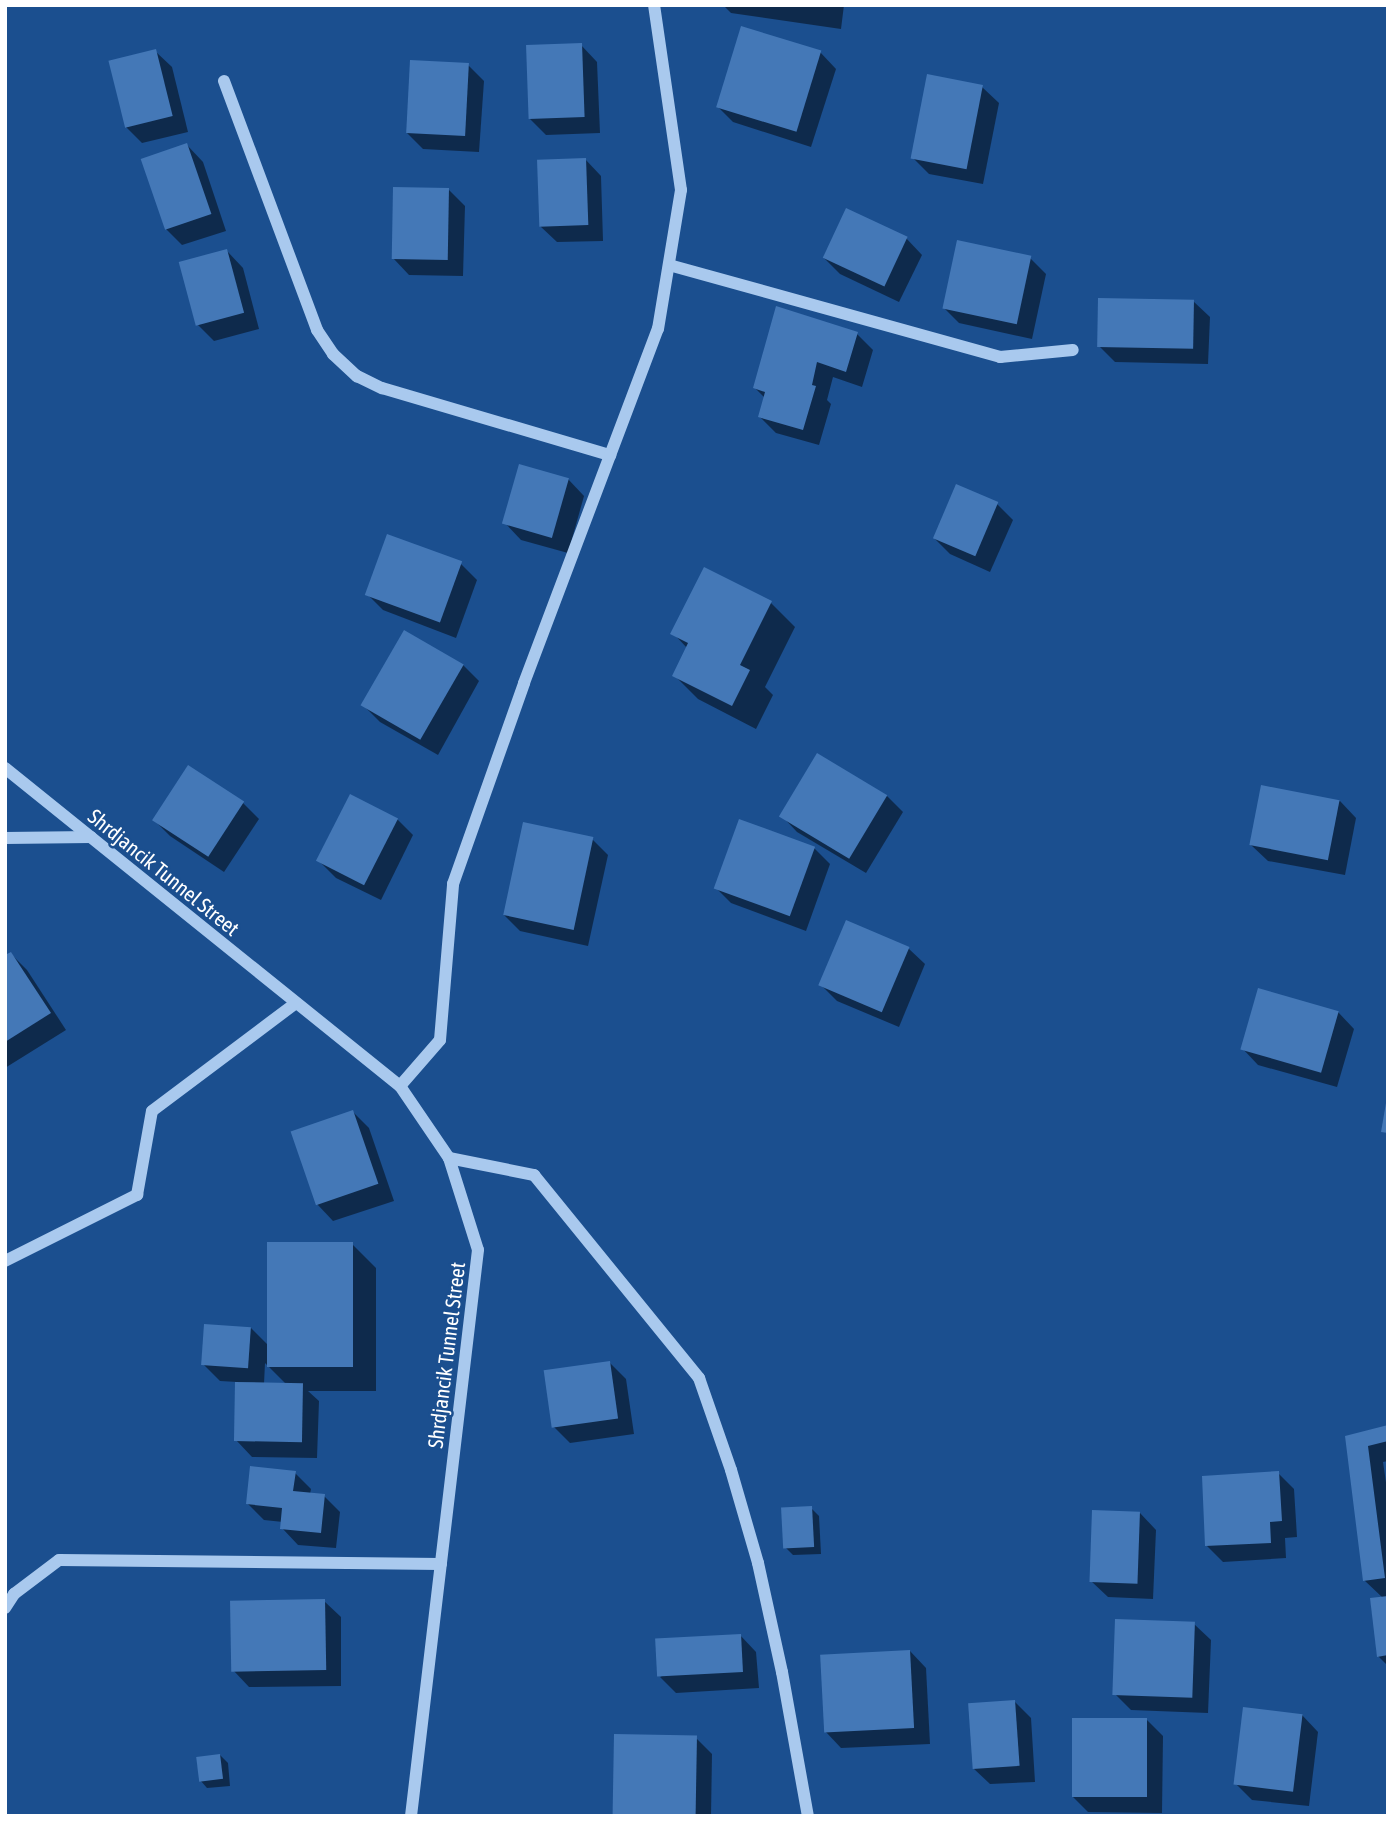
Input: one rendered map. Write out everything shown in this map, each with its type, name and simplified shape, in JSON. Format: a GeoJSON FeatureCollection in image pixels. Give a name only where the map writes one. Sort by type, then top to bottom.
{"type":"FeatureCollection","features":[{"type":"Feature","properties":{"kind":"street"},"geometry":{"type":"LineString","coordinates":[[400,1086],[440,1041],[453,884],[524,683],[658,329],[681,190],[654,5]]}},
{"type":"Feature","properties":{"kind":"street"},"geometry":{"type":"LineString","coordinates":[[224,81],[317,330],[333,354],[357,376],[382,388],[610,455]]}},
{"type":"Feature","properties":{"kind":"street"},"geometry":{"type":"LineString","coordinates":[[669,265],[1000,357],[1073,350]]}},
{"type":"Feature","properties":{"kind":"street","name":"Shrdjancik Tunnel Street"},"geometry":{"type":"LineString","coordinates":[[5,768],[400,1086],[449,1158],[478,1250],[411,1816]]}},
{"type":"Feature","properties":{"kind":"street"},"geometry":{"type":"LineString","coordinates":[[5,838],[90,837]]}},
{"type":"Feature","properties":{"kind":"street"},"geometry":{"type":"LineString","coordinates":[[5,1262],[137,1195],[152,1111],[296,1003]]}},
{"type":"Feature","properties":{"kind":"street"},"geometry":{"type":"LineString","coordinates":[[449,1158],[534,1175],[699,1378],[731,1470],[758,1563],[782,1672],[808,1816]]}},
{"type":"Feature","properties":{"kind":"street"},"geometry":{"type":"LineString","coordinates":[[5,1608],[14,1594],[59,1560],[441,1564]]}},
{"type":"Feature","properties":{"kind":"building"},"geometry":{"type":"Polygon","coordinates":[[[741,26],[821,51],[796,132],[716,107],[741,26]]]}},
{"type":"Feature","properties":{"kind":"building"},"geometry":{"type":"Polygon","coordinates":[[[582,43],[585,117],[529,119],[526,45],[582,43]]]}},
{"type":"Feature","properties":{"kind":"building"},"geometry":{"type":"Polygon","coordinates":[[[156,49],[173,116],[125,128],[108,61],[156,49]]]}},
{"type":"Feature","properties":{"kind":"building"},"geometry":{"type":"Polygon","coordinates":[[[410,60],[469,63],[465,136],[406,133],[410,60]]]}},
{"type":"Feature","properties":{"kind":"building"},"geometry":{"type":"Polygon","coordinates":[[[927,74],[983,85],[967,169],[911,158],[927,74]]]}},
{"type":"Feature","properties":{"kind":"building"},"geometry":{"type":"Polygon","coordinates":[[[187,143],[211,214],[165,230],[141,159],[187,143]]]}},
{"type":"Feature","properties":{"kind":"building"},"geometry":{"type":"Polygon","coordinates":[[[586,158],[588,225],[539,227],[537,160],[586,158]]]}},
{"type":"Feature","properties":{"kind":"building"},"geometry":{"type":"Polygon","coordinates":[[[393,187],[449,188],[448,260],[392,259],[393,187]]]}},
{"type":"Feature","properties":{"kind":"building"},"geometry":{"type":"Polygon","coordinates":[[[846,208],[908,237],[884,287],[823,258],[846,208]]]}},
{"type":"Feature","properties":{"kind":"building"},"geometry":{"type":"Polygon","coordinates":[[[957,240],[1031,256],[1017,324],[942,308],[957,240]]]}},
{"type":"Feature","properties":{"kind":"building"},"geometry":{"type":"Polygon","coordinates":[[[227,249],[244,313],[196,326],[179,262],[227,249]]]}},
{"type":"Feature","properties":{"kind":"building"},"geometry":{"type":"Polygon","coordinates":[[[1098,298],[1194,300],[1193,349],[1097,347],[1098,298]]]}},
{"type":"Feature","properties":{"kind":"building"},"geometry":{"type":"Polygon","coordinates":[[[776,306],[858,332],[846,372],[817,362],[812,385],[816,386],[803,430],[758,417],[765,392],[753,388],[776,306]]]}},
{"type":"Feature","properties":{"kind":"building"},"geometry":{"type":"Polygon","coordinates":[[[519,464],[569,478],[552,538],[502,524],[519,464]]]}},
{"type":"Feature","properties":{"kind":"building"},"geometry":{"type":"Polygon","coordinates":[[[956,484],[998,502],[975,556],[933,538],[956,484]]]}},
{"type":"Feature","properties":{"kind":"building"},"geometry":{"type":"Polygon","coordinates":[[[387,534],[462,561],[440,622],[365,595],[387,534]]]}},
{"type":"Feature","properties":{"kind":"building"},"geometry":{"type":"Polygon","coordinates":[[[704,567],[772,601],[740,665],[750,670],[732,706],[672,676],[688,643],[670,634],[704,567]]]}},
{"type":"Feature","properties":{"kind":"building"},"geometry":{"type":"Polygon","coordinates":[[[404,630],[464,664],[420,740],[360,705],[404,630]]]}},
{"type":"Feature","properties":{"kind":"building"},"geometry":{"type":"Polygon","coordinates":[[[817,753],[887,795],[849,859],[779,816],[817,753]]]}},
{"type":"Feature","properties":{"kind":"building"},"geometry":{"type":"Polygon","coordinates":[[[188,765],[244,801],[208,857],[152,820],[188,765]]]}},
{"type":"Feature","properties":{"kind":"building"},"geometry":{"type":"Polygon","coordinates":[[[1261,785],[1340,800],[1328,860],[1249,845],[1261,785]]]}},
{"type":"Feature","properties":{"kind":"building"},"geometry":{"type":"Polygon","coordinates":[[[350,794],[398,819],[364,885],[316,861],[350,794]]]}},
{"type":"Feature","properties":{"kind":"building"},"geometry":{"type":"Polygon","coordinates":[[[739,819],[815,847],[790,916],[714,889],[739,819]]]}},
{"type":"Feature","properties":{"kind":"building"},"geometry":{"type":"Polygon","coordinates":[[[523,822],[593,837],[574,930],[503,915],[523,822]]]}},
{"type":"Feature","properties":{"kind":"building"},"geometry":{"type":"Polygon","coordinates":[[[846,920],[910,947],[882,1012],[818,985],[846,920]]]}},
{"type":"Feature","properties":{"kind":"building"},"geometry":{"type":"Polygon","coordinates":[[[11,952],[51,1013],[5,1042],[5,955],[11,952]]]}},
{"type":"Feature","properties":{"kind":"building"},"geometry":{"type":"Polygon","coordinates":[[[1258,988],[1339,1011],[1321,1073],[1240,1050],[1258,988]]]}},
{"type":"Feature","properties":{"kind":"building"},"geometry":{"type":"Polygon","coordinates":[[[1388,1103],[1388,1133],[1381,1132],[1388,1103]]]}},
{"type":"Feature","properties":{"kind":"building"},"geometry":{"type":"Polygon","coordinates":[[[353,1110],[378,1184],[316,1205],[291,1131],[353,1110]]]}},
{"type":"Feature","properties":{"kind":"building"},"geometry":{"type":"Polygon","coordinates":[[[267,1242],[353,1242],[353,1367],[267,1367],[267,1242]]]}},
{"type":"Feature","properties":{"kind":"building"},"geometry":{"type":"Polygon","coordinates":[[[204,1324],[251,1327],[248,1368],[201,1365],[204,1324]]]}},
{"type":"Feature","properties":{"kind":"building"},"geometry":{"type":"Polygon","coordinates":[[[610,1361],[618,1418],[552,1428],[544,1370],[610,1361]]]}},
{"type":"Feature","properties":{"kind":"building"},"geometry":{"type":"Polygon","coordinates":[[[235,1382],[303,1383],[302,1442],[234,1441],[235,1382]]]}},
{"type":"Feature","properties":{"kind":"building"},"geometry":{"type":"Polygon","coordinates":[[[1388,1425],[1388,1441],[1368,1446],[1385,1578],[1363,1581],[1345,1436],[1388,1425]]]}},
{"type":"Feature","properties":{"kind":"building"},"geometry":{"type":"Polygon","coordinates":[[[250,1466],[296,1471],[293,1491],[325,1494],[321,1533],[280,1529],[282,1508],[246,1504],[250,1466]]]}},
{"type":"Feature","properties":{"kind":"building"},"geometry":{"type":"Polygon","coordinates":[[[1279,1471],[1282,1521],[1270,1522],[1271,1543],[1205,1546],[1202,1476],[1279,1471]]]}},
{"type":"Feature","properties":{"kind":"building"},"geometry":{"type":"Polygon","coordinates":[[[812,1506],[814,1547],[783,1549],[781,1508],[812,1506]]]}},
{"type":"Feature","properties":{"kind":"building"},"geometry":{"type":"Polygon","coordinates":[[[1092,1510],[1140,1512],[1137,1584],[1089,1582],[1092,1510]]]}},
{"type":"Feature","properties":{"kind":"building"},"geometry":{"type":"Polygon","coordinates":[[[1388,1596],[1388,1655],[1377,1657],[1370,1598],[1388,1596]]]}},
{"type":"Feature","properties":{"kind":"building"},"geometry":{"type":"Polygon","coordinates":[[[325,1599],[326,1670],[231,1672],[230,1601],[325,1599]]]}},
{"type":"Feature","properties":{"kind":"building"},"geometry":{"type":"Polygon","coordinates":[[[1115,1619],[1195,1622],[1192,1698],[1112,1695],[1115,1619]]]}},
{"type":"Feature","properties":{"kind":"building"},"geometry":{"type":"Polygon","coordinates":[[[741,1634],[743,1672],[657,1676],[655,1639],[741,1634]]]}},
{"type":"Feature","properties":{"kind":"building"},"geometry":{"type":"Polygon","coordinates":[[[910,1650],[914,1728],[824,1733],[820,1655],[910,1650]]]}},
{"type":"Feature","properties":{"kind":"building"},"geometry":{"type":"Polygon","coordinates":[[[1015,1700],[1020,1766],[973,1769],[968,1703],[1015,1700]]]}},
{"type":"Feature","properties":{"kind":"building"},"geometry":{"type":"Polygon","coordinates":[[[1243,1707],[1303,1714],[1293,1792],[1233,1784],[1243,1707]]]}},
{"type":"Feature","properties":{"kind":"building"},"geometry":{"type":"Polygon","coordinates":[[[1072,1718],[1147,1718],[1147,1797],[1072,1797],[1072,1718]]]}},
{"type":"Feature","properties":{"kind":"building"},"geometry":{"type":"Polygon","coordinates":[[[614,1734],[697,1735],[696,1816],[613,1816],[614,1734]]]}},
{"type":"Feature","properties":{"kind":"building"},"geometry":{"type":"Polygon","coordinates":[[[220,1754],[223,1779],[199,1782],[196,1757],[220,1754]]]}}]}
